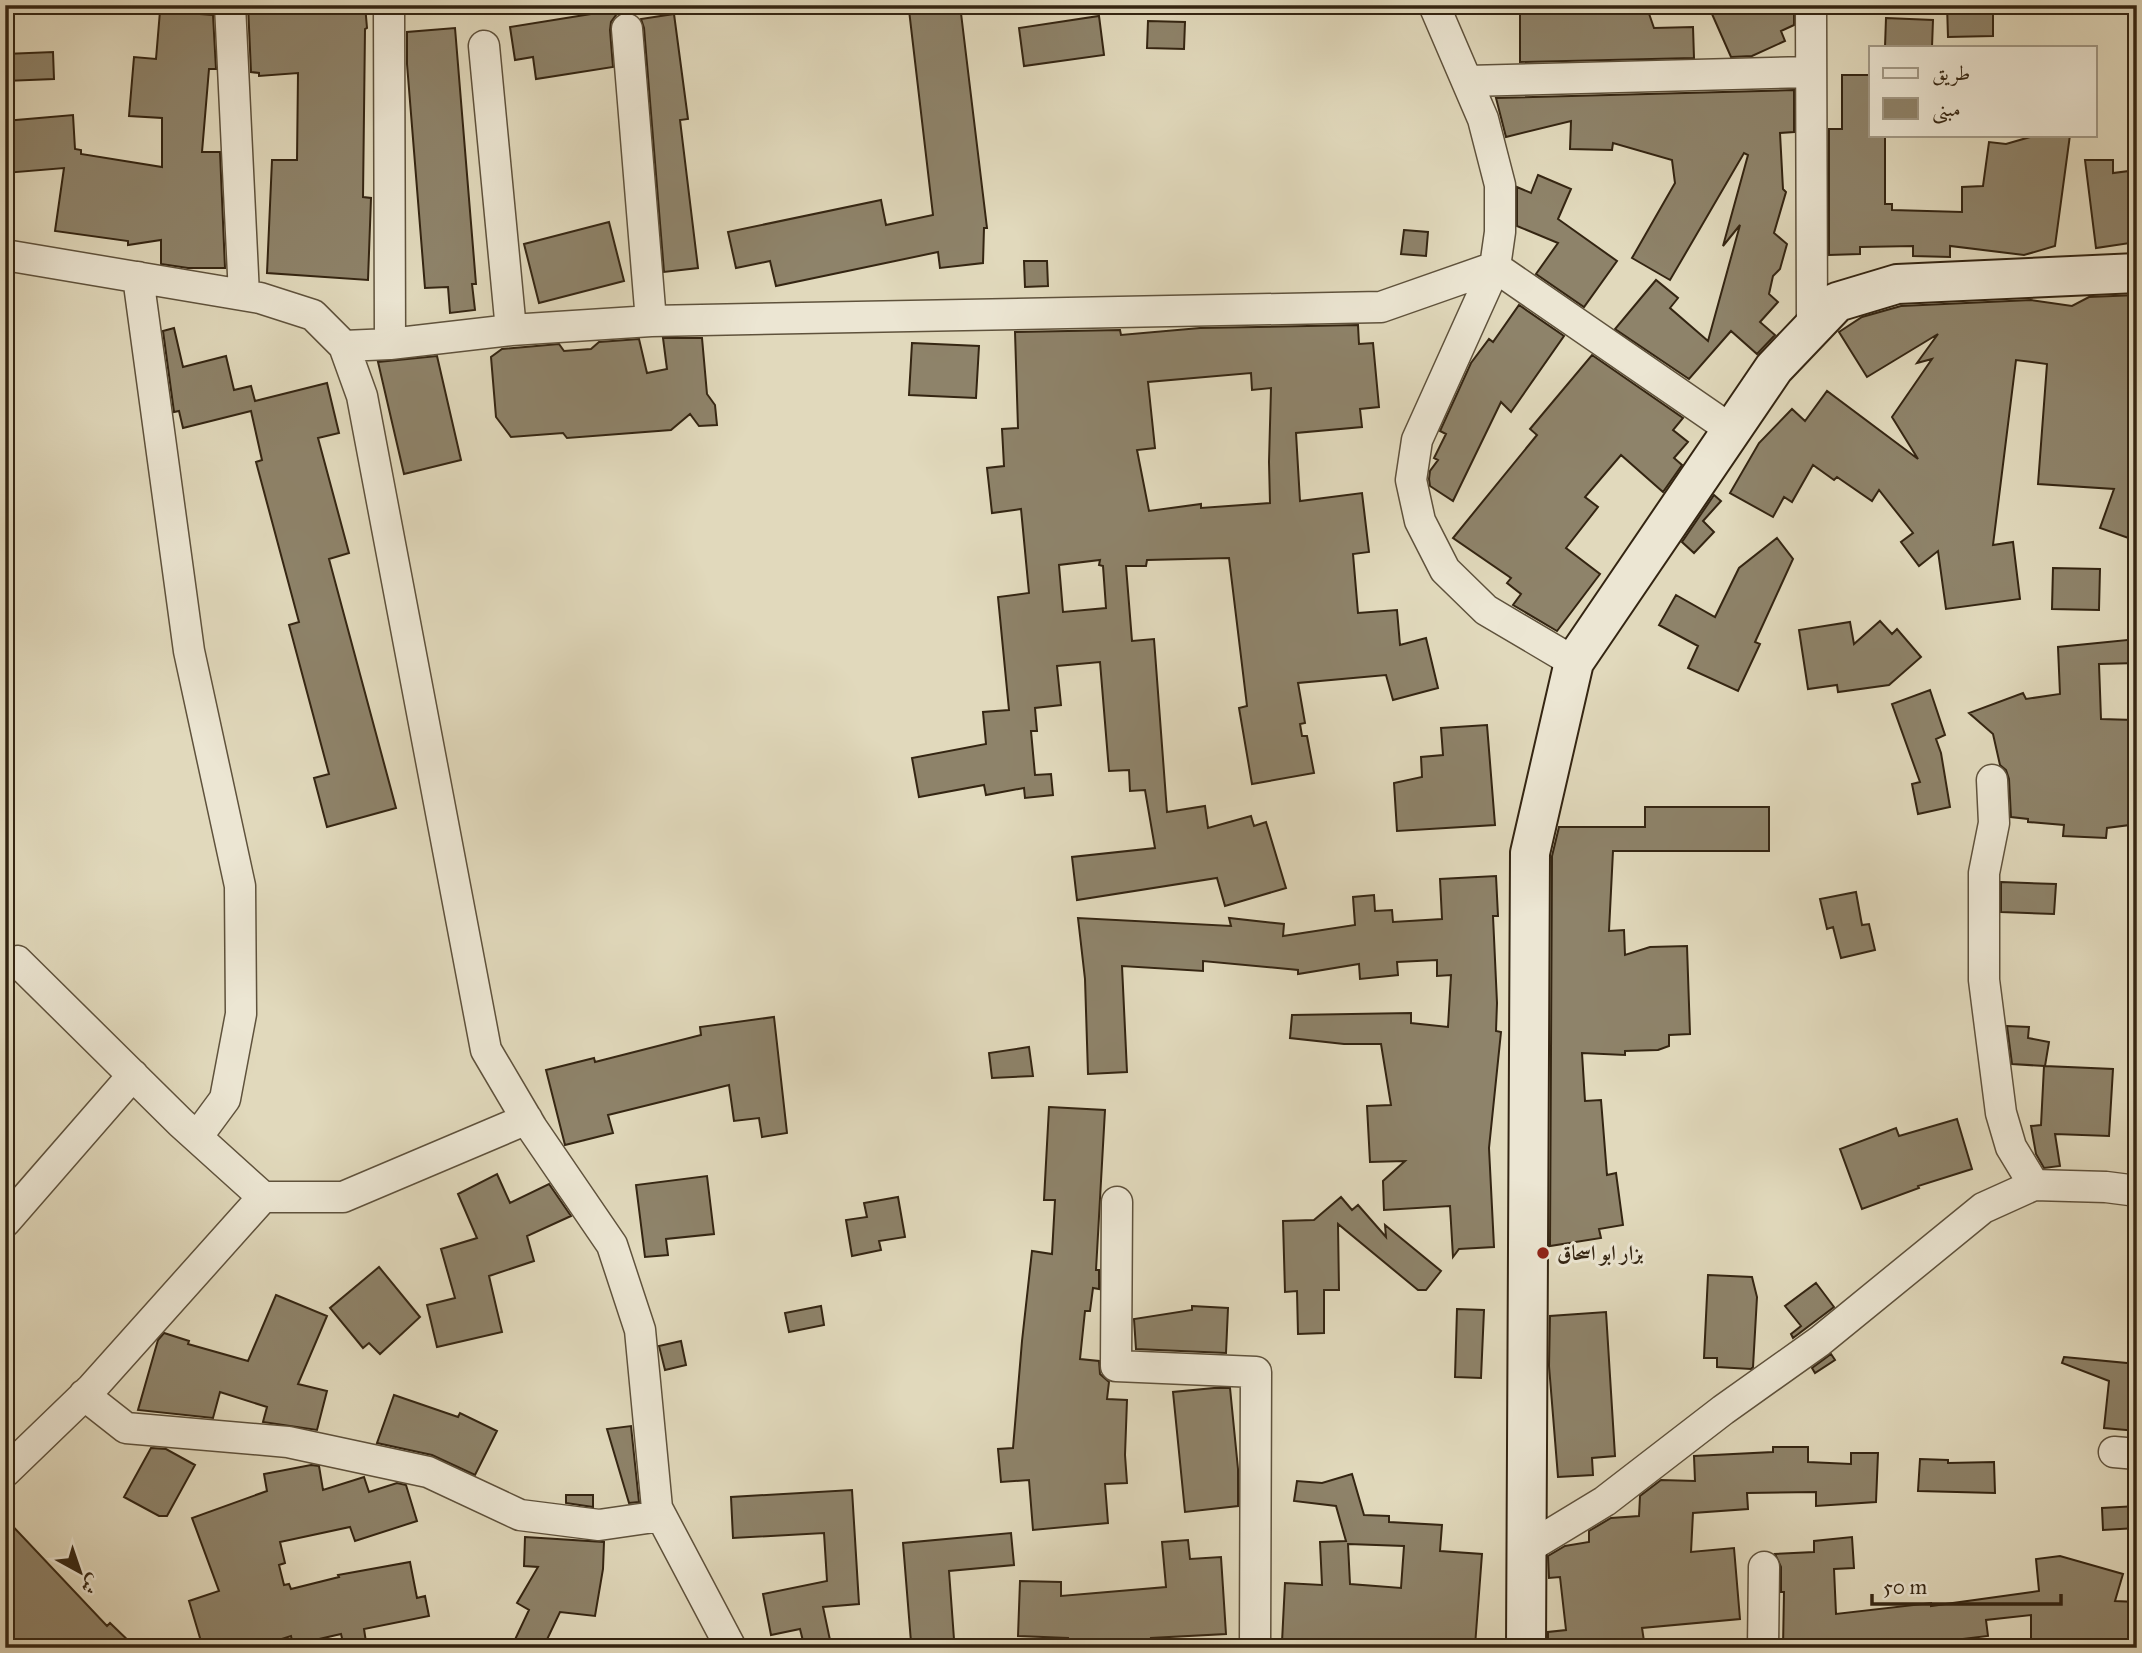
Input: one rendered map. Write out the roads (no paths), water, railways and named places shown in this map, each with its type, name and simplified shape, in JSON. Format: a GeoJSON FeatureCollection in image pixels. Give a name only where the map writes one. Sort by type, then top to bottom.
{"type":"FeatureCollection","features":[{"type":"Feature","properties":{"kind":"street"},"geometry":{"type":"LineString","coordinates":[[230,5],[244,295]]}},
{"type":"Feature","properties":{"kind":"street"},"geometry":{"type":"LineString","coordinates":[[1434,5],[1483,119],[1500,185],[1500,232],[1495,267],[1417,440],[1411,480],[1415,500],[1420,522],[1445,570],[1486,610],[1574,662]]}},
{"type":"Feature","properties":{"kind":"street"},"geometry":{"type":"LineString","coordinates":[[1811,5],[1812,328]]}},
{"type":"Feature","properties":{"kind":"street"},"geometry":{"type":"LineString","coordinates":[[389,6],[390,344]]}},
{"type":"Feature","properties":{"kind":"street"},"geometry":{"type":"LineString","coordinates":[[627,29],[652,321]]}},
{"type":"Feature","properties":{"kind":"street"},"geometry":{"type":"LineString","coordinates":[[484,46],[511,330]]}},
{"type":"Feature","properties":{"kind":"street"},"geometry":{"type":"LineString","coordinates":[[1468,81],[1811,72]]}},
{"type":"Feature","properties":{"kind":"street"},"geometry":{"type":"LineString","coordinates":[[5,255],[260,298],[313,315],[344,346],[362,396],[485,1050],[527,1119],[611,1245],[616,1257],[640,1330],[657,1508],[731,1648]]}},
{"type":"Feature","properties":{"kind":"street"},"geometry":{"type":"LineString","coordinates":[[344,346],[390,344],[511,330],[652,321],[1381,307],[1495,267]]}},
{"type":"Feature","properties":{"kind":"street"},"geometry":{"type":"LineString","coordinates":[[1495,267],[1733,431]]}},
{"type":"Feature","properties":{"kind":"street"},"geometry":{"type":"LineString","coordinates":[[1525,1648],[1530,853],[1574,662],[1774,368],[1837,302],[1897,284],[2137,273]]}},
{"type":"Feature","properties":{"kind":"street"},"geometry":{"type":"LineString","coordinates":[[138,277],[189,651],[240,886],[241,1014],[225,1099],[197,1137]]}},
{"type":"Feature","properties":{"kind":"street"},"geometry":{"type":"LineString","coordinates":[[1992,780],[1994,822],[1984,873],[1984,980],[2001,1114],[2011,1147],[2034,1185]]}},
{"type":"Feature","properties":{"kind":"street"},"geometry":{"type":"LineString","coordinates":[[5,969],[17,961],[197,1137],[263,1197],[343,1197],[527,1119]]}},
{"type":"Feature","properties":{"kind":"street"},"geometry":{"type":"LineString","coordinates":[[5,1222],[133,1075]]}},
{"type":"Feature","properties":{"kind":"street"},"geometry":{"type":"LineString","coordinates":[[1526,1549],[1605,1501],[1723,1410],[1820,1341],[1983,1208],[2034,1185],[2106,1187],[2137,1191]]}},
{"type":"Feature","properties":{"kind":"street"},"geometry":{"type":"LineString","coordinates":[[5,1472],[85,1395],[263,1197]]}},
{"type":"Feature","properties":{"kind":"street"},"geometry":{"type":"LineString","coordinates":[[1117,1202],[1116,1366],[1256,1372],[1255,1648]]}},
{"type":"Feature","properties":{"kind":"street"},"geometry":{"type":"LineString","coordinates":[[85,1395],[126,1428],[288,1442],[429,1472],[520,1515],[599,1525],[661,1516]]}},
{"type":"Feature","properties":{"kind":"street"},"geometry":{"type":"LineString","coordinates":[[1763,1648],[1764,1567]]}},
{"type":"Feature","properties":{"kind":"place","name":"بزار ابو اسحاق"},"geometry":{"type":"Point","coordinates":[1543,1253]}}]}
